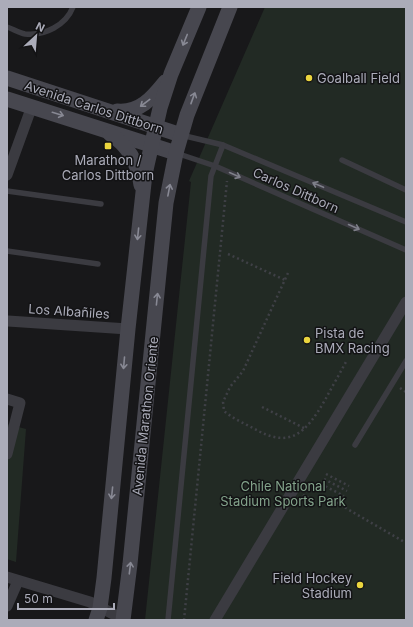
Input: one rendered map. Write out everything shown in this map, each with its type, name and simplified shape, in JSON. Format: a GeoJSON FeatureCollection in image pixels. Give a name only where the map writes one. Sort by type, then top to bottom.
{"type":"FeatureCollection","features":[{"type":"Feature","properties":{"kind":"main road","name":"Avenida Marathon Oriente"},"geometry":{"type":"LineString","coordinates":[[98,614],[117,448],[142,195],[150,144],[154,126],[171,74],[199,7]]}},
{"type":"Feature","properties":{"kind":"main road","name":"Avenida Marathon Oriente"},"geometry":{"type":"LineString","coordinates":[[123,620],[130,564],[166,203],[176,152],[181,135],[202,75],[230,7]]}},
{"type":"Feature","properties":{"kind":"main road"},"geometry":{"type":"LineString","coordinates":[[108,111],[130,111],[146,104],[171,74]]}},
{"type":"Feature","properties":{"kind":"main road","name":"Avenida Carlos Dittborn"},"geometry":{"type":"LineString","coordinates":[[7,78],[181,135]]}},
{"type":"Feature","properties":{"kind":"main road","name":"Avenida Carlos Dittborn"},"geometry":{"type":"LineString","coordinates":[[7,99],[176,152]]}},
{"type":"Feature","properties":{"kind":"main road"},"geometry":{"type":"LineString","coordinates":[[101,128],[124,144],[132,154],[137,169],[142,195]]}},
{"type":"Feature","properties":{"kind":"main road"},"geometry":{"type":"LineString","coordinates":[[117,448],[141,448]]}},
{"type":"Feature","properties":{"kind":"street"},"geometry":{"type":"LineString","coordinates":[[7,175],[32,106]]}},
{"type":"Feature","properties":{"kind":"street"},"geometry":{"type":"LineString","coordinates":[[215,620],[406,302]]}},
{"type":"Feature","properties":{"kind":"street","name":"Los Albañiles"},"geometry":{"type":"LineString","coordinates":[[8,321],[128,329]]}},
{"type":"Feature","properties":{"kind":"street"},"geometry":{"type":"LineString","coordinates":[[7,399],[20,403],[7,454]]}},
{"type":"Feature","properties":{"kind":"street"},"geometry":{"type":"LineString","coordinates":[[7,606],[12,579],[90,602],[98,614],[123,620]]}},
{"type":"Feature","properties":{"kind":"lane"},"geometry":{"type":"LineString","coordinates":[[7,27],[26,34],[48,31],[62,24],[73,7]]}},
{"type":"Feature","properties":{"kind":"lane","name":"Carlos Dittborn"},"geometry":{"type":"LineString","coordinates":[[181,135],[224,145],[406,222]]}},
{"type":"Feature","properties":{"kind":"lane"},"geometry":{"type":"LineString","coordinates":[[168,620],[212,176],[224,145]]}},
{"type":"Feature","properties":{"kind":"lane","name":"Carlos Dittborn"},"geometry":{"type":"LineString","coordinates":[[176,152],[215,166],[406,250]]}},
{"type":"Feature","properties":{"kind":"lane"},"geometry":{"type":"LineString","coordinates":[[342,160],[406,190]]}},
{"type":"Feature","properties":{"kind":"lane"},"geometry":{"type":"LineString","coordinates":[[7,191],[100,204]]}},
{"type":"Feature","properties":{"kind":"lane"},"geometry":{"type":"LineString","coordinates":[[7,251],[98,264]]}},
{"type":"Feature","properties":{"kind":"lane"},"geometry":{"type":"LineString","coordinates":[[355,445],[406,361]]}},
{"type":"Feature","properties":{"kind":"path"},"geometry":{"type":"LineString","coordinates":[[184,620],[228,180]]}},
{"type":"Feature","properties":{"kind":"path"},"geometry":{"type":"LineString","coordinates":[[228,254],[285,280]]}},
{"type":"Feature","properties":{"kind":"path"},"geometry":{"type":"LineString","coordinates":[[288,273],[243,371],[233,382],[223,406],[228,414],[262,434],[273,438],[290,437],[306,429],[319,411],[347,360]]}},
{"type":"Feature","properties":{"kind":"path"},"geometry":{"type":"LineString","coordinates":[[262,407],[306,429]]}},
{"type":"Feature","properties":{"kind":"path"},"geometry":{"type":"LineString","coordinates":[[326,474],[349,486]]}},
{"type":"Feature","properties":{"kind":"path"},"geometry":{"type":"LineString","coordinates":[[324,479],[347,491]]}},
{"type":"Feature","properties":{"kind":"path"},"geometry":{"type":"LineString","coordinates":[[321,484],[344,496]]}},
{"type":"Feature","properties":{"kind":"path"},"geometry":{"type":"LineString","coordinates":[[304,491],[302,494],[316,502]]}},
{"type":"Feature","properties":{"kind":"path"},"geometry":{"type":"LineString","coordinates":[[332,500],[406,543]]}},
{"type":"Feature","properties":{"kind":"green space","name":"Chile National Stadium Sports Park"},"geometry":{"type":"Polygon","coordinates":[[[265,7],[406,7],[406,620],[145,620],[191,182],[189,181],[265,7]]]}},
{"type":"Feature","properties":{"kind":"green space"},"geometry":{"type":"Polygon","coordinates":[[[7,424],[26,429],[16,562],[7,559],[7,424]]]}},
{"type":"Feature","properties":{"kind":"place","name":"Goalball Field"},"geometry":{"type":"Point","coordinates":[309,78]}},
{"type":"Feature","properties":{"kind":"place","name":"Marathon / Carlos Dittborn"},"geometry":{"type":"Point","coordinates":[108,146]}},
{"type":"Feature","properties":{"kind":"place","name":"Pista de BMX Racing"},"geometry":{"type":"Point","coordinates":[307,340]}},
{"type":"Feature","properties":{"kind":"place","name":"Field Hockey Stadium"},"geometry":{"type":"Point","coordinates":[360,585]}}]}
